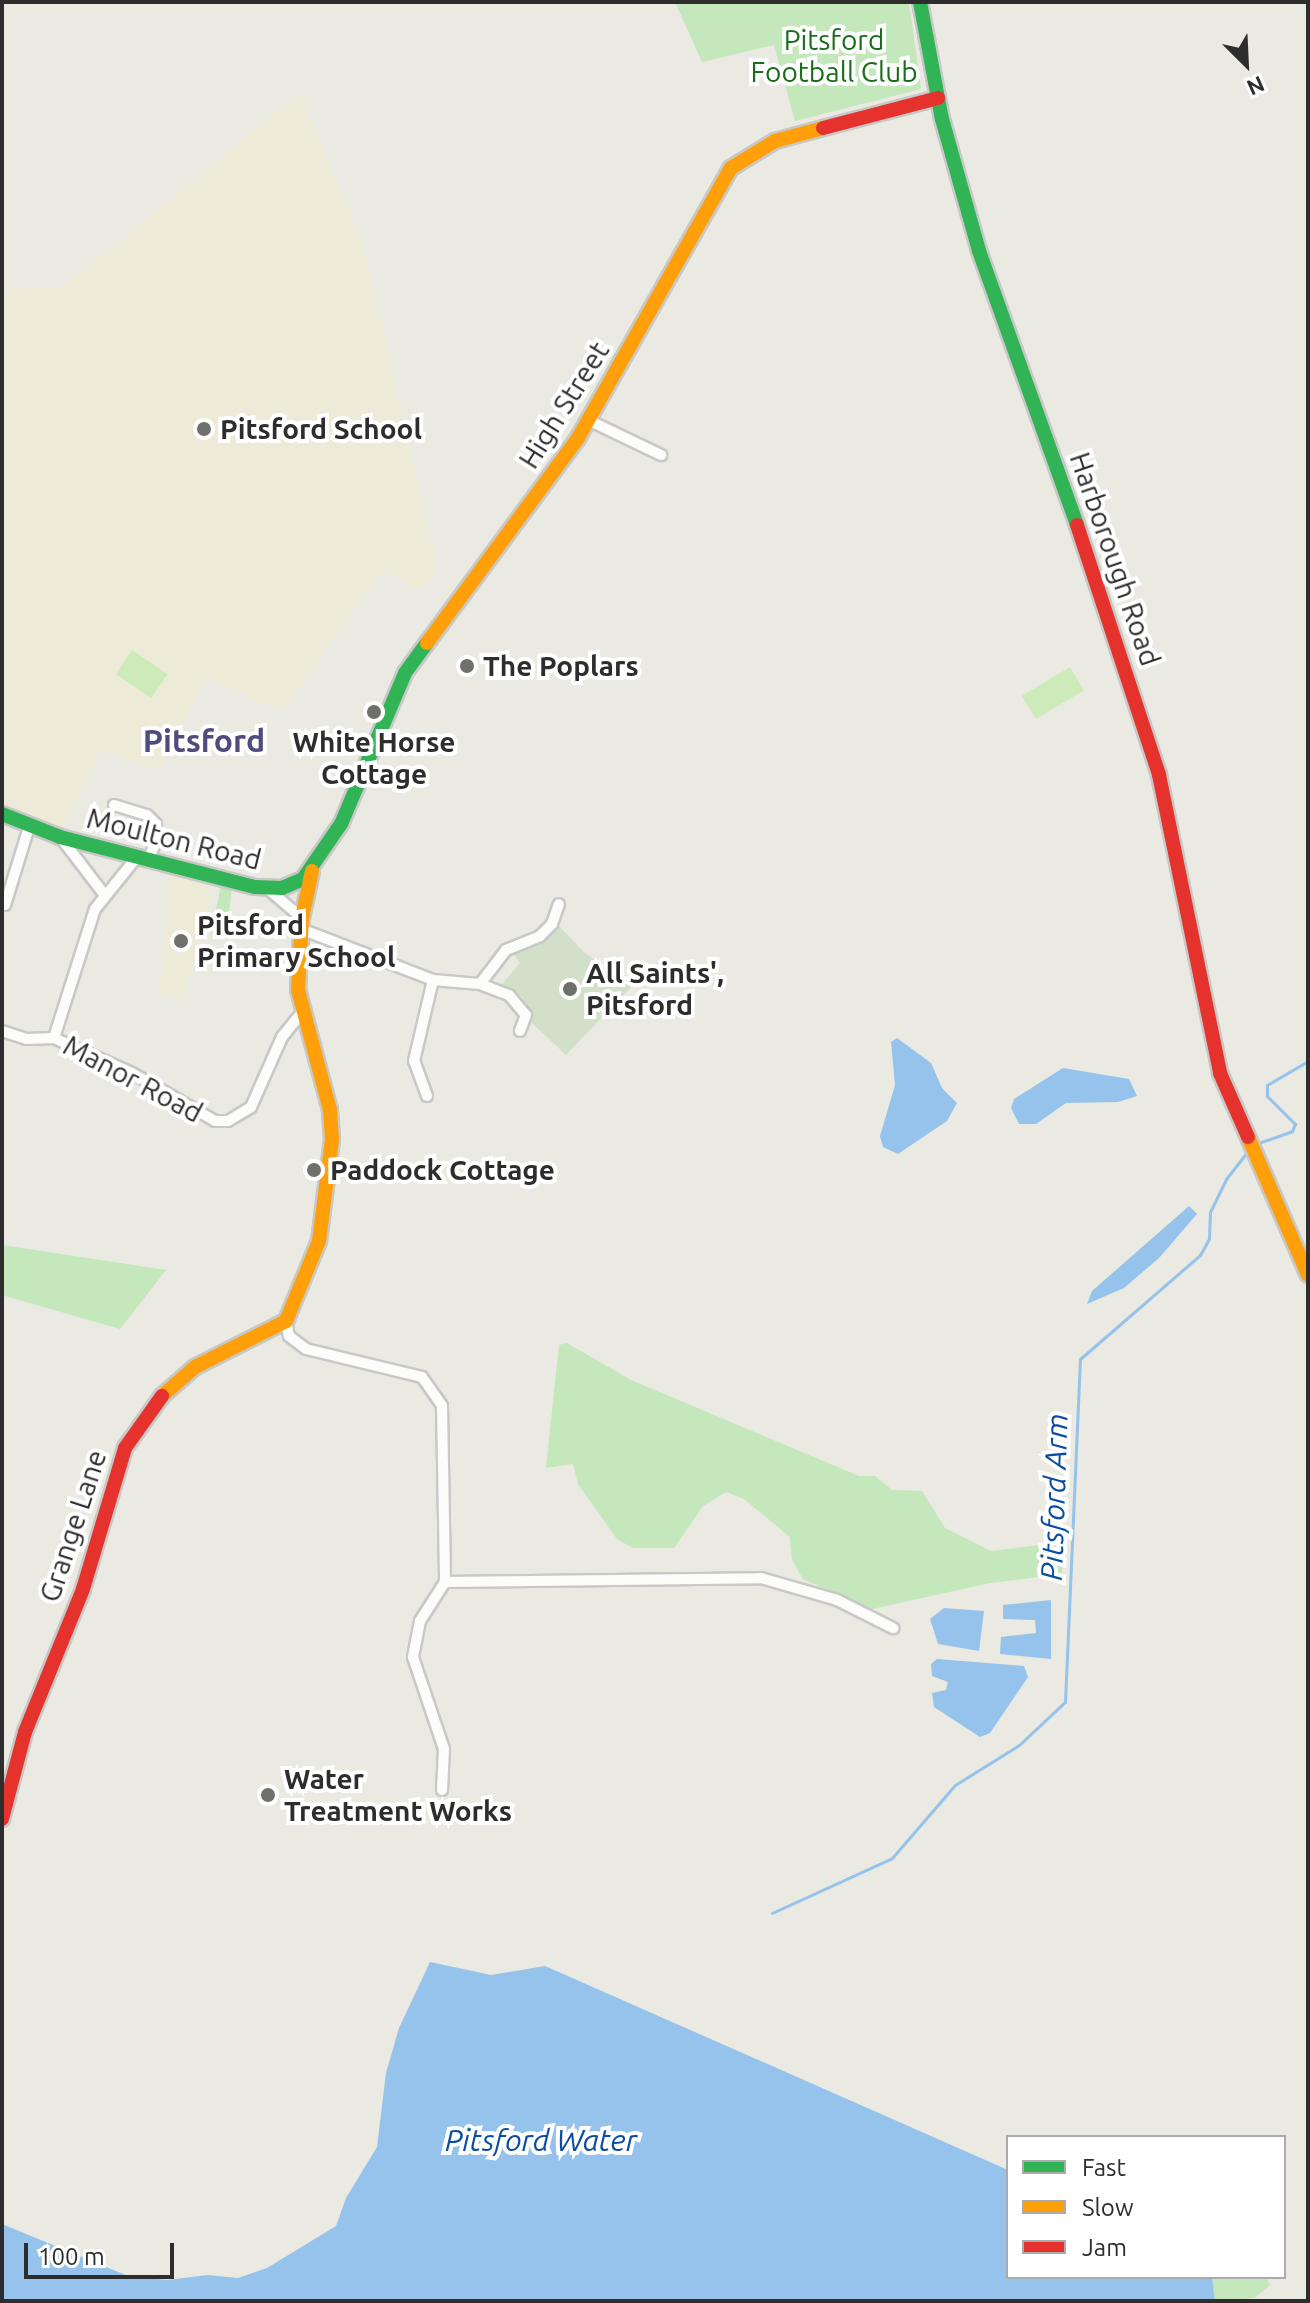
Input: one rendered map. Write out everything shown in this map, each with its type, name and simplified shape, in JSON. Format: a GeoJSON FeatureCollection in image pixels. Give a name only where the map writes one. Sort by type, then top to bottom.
{"type":"FeatureCollection","features":[{"type":"Feature","properties":{"kind":"main road","name":"Harborough Road"},"geometry":{"type":"LineString","coordinates":[[920,2],[938,98],[1000,317],[1079,530],[1159,775],[1210,1038],[1245,1136],[1267,1176],[1308,1275]]}},
{"type":"Feature","properties":{"kind":"main road","name":"High Street"},"geometry":{"type":"LineString","coordinates":[[324,854],[360,784],[405,673],[590,421],[716,189],[738,162],[775,141],[938,98]]}},
{"type":"Feature","properties":{"kind":"main road","name":"Moulton Road"},"geometry":{"type":"LineString","coordinates":[[2,814],[60,837],[268,889],[293,885],[312,871],[324,854]]}},
{"type":"Feature","properties":{"kind":"main road"},"geometry":{"type":"LineString","coordinates":[[286,1321],[319,1241],[332,1139],[325,1083],[302,1012],[302,924],[312,871]]}},
{"type":"Feature","properties":{"kind":"main road","name":"Grange Lane"},"geometry":{"type":"LineString","coordinates":[[2,1819],[25,1732],[83,1589],[125,1448],[169,1386],[195,1367],[286,1321]]}},
{"type":"Feature","properties":{"kind":"street"},"geometry":{"type":"LineString","coordinates":[[590,421],[661,455]]}},
{"type":"Feature","properties":{"kind":"street"},"geometry":{"type":"LineString","coordinates":[[114,805],[147,815],[156,824],[157,839],[142,859]]}},
{"type":"Feature","properties":{"kind":"street"},"geometry":{"type":"LineString","coordinates":[[5,905],[29,827]]}},
{"type":"Feature","properties":{"kind":"street"},"geometry":{"type":"LineString","coordinates":[[60,837],[103,893]]}},
{"type":"Feature","properties":{"kind":"street","name":"Manor Road"},"geometry":{"type":"LineString","coordinates":[[142,859],[103,893],[54,1038],[132,1073],[215,1121],[228,1121],[251,1107],[282,1037],[302,1012]]}},
{"type":"Feature","properties":{"kind":"street"},"geometry":{"type":"LineString","coordinates":[[268,889],[302,924],[433,980],[480,984],[509,995],[526,1015],[520,1031]]}},
{"type":"Feature","properties":{"kind":"street"},"geometry":{"type":"LineString","coordinates":[[480,984],[506,950],[540,936],[552,924],[559,904]]}},
{"type":"Feature","properties":{"kind":"street"},"geometry":{"type":"LineString","coordinates":[[427,1096],[414,1061],[433,980]]}},
{"type":"Feature","properties":{"kind":"street"},"geometry":{"type":"LineString","coordinates":[[2,1031],[26,1039],[54,1038]]}},
{"type":"Feature","properties":{"kind":"street"},"geometry":{"type":"LineString","coordinates":[[286,1321],[289,1336],[306,1349],[408,1372],[422,1377],[438,1396],[444,1431],[445,1582],[420,1621],[413,1657],[444,1749],[442,1790]]}},
{"type":"Feature","properties":{"kind":"street"},"geometry":{"type":"LineString","coordinates":[[445,1582],[761,1578],[837,1600],[893,1628]]}},
{"type":"Feature","properties":{"kind":"shaded area","name":"Pitsford School"},"geometry":{"type":"Polygon","coordinates":[[[300,93],[364,246],[437,567],[421,590],[384,568],[281,712],[205,676],[161,771],[101,750],[63,829],[2,802],[2,290],[65,286],[300,93]]]}},
{"type":"Feature","properties":{"kind":"shaded area","name":"Pitsford Primary School"},"geometry":{"type":"Polygon","coordinates":[[[169,875],[213,889],[183,1000],[159,993],[169,875]]]}},
{"type":"Feature","properties":{"kind":"green space","name":"Pitsford Football Club"},"geometry":{"type":"Polygon","coordinates":[[[675,2],[909,2],[921,89],[795,121],[774,45],[702,62],[675,2]]]}},
{"type":"Feature","properties":{"kind":"green space"},"geometry":{"type":"Polygon","coordinates":[[[132,650],[168,674],[151,698],[116,674],[132,650]]]}},
{"type":"Feature","properties":{"kind":"green space"},"geometry":{"type":"Polygon","coordinates":[[[1070,667],[1084,690],[1036,719],[1022,696],[1070,667]]]}},
{"type":"Feature","properties":{"kind":"green space"},"geometry":{"type":"Polygon","coordinates":[[[221,885],[232,887],[226,937],[211,934],[221,885]]]}},
{"type":"Feature","properties":{"kind":"green space"},"geometry":{"type":"Polygon","coordinates":[[[557,924],[585,953],[631,987],[566,1055],[530,1021],[522,996],[499,988],[520,963],[512,953],[557,924]]]}},
{"type":"Feature","properties":{"kind":"green space"},"geometry":{"type":"Polygon","coordinates":[[[2,1245],[166,1270],[120,1329],[2,1295],[2,1245]]]}},
{"type":"Feature","properties":{"kind":"green space"},"geometry":{"type":"Polygon","coordinates":[[[567,1343],[631,1380],[859,1476],[875,1476],[892,1490],[922,1491],[945,1528],[991,1551],[1063,1542],[1062,1574],[990,1583],[872,1609],[803,1579],[792,1560],[790,1537],[744,1499],[726,1492],[703,1506],[674,1548],[633,1548],[617,1539],[578,1484],[573,1464],[546,1468],[559,1345],[567,1343]]]}},
{"type":"Feature","properties":{"kind":"green space"},"geometry":{"type":"Polygon","coordinates":[[[1212,2279],[1267,2279],[1270,2285],[1255,2298],[1215,2301],[1212,2279]]]}},
{"type":"Feature","properties":{"kind":"water"},"geometry":{"type":"Polygon","coordinates":[[[897,1038],[931,1063],[942,1088],[957,1103],[947,1121],[898,1154],[883,1147],[880,1136],[895,1085],[891,1042],[897,1038]]]}},
{"type":"Feature","properties":{"kind":"water"},"geometry":{"type":"Polygon","coordinates":[[[1063,1068],[1129,1079],[1137,1096],[1118,1102],[1066,1103],[1036,1124],[1019,1124],[1011,1108],[1014,1099],[1063,1068]]]}},
{"type":"Feature","properties":{"kind":"water"},"geometry":{"type":"Polygon","coordinates":[[[1189,1206],[1197,1214],[1159,1258],[1124,1288],[1087,1304],[1092,1291],[1189,1206]]]}},
{"type":"Feature","properties":{"kind":"water"},"geometry":{"type":"Polygon","coordinates":[[[1051,1600],[1051,1659],[1000,1654],[1001,1637],[1036,1633],[1035,1620],[1003,1619],[1003,1605],[1051,1600]]]}},
{"type":"Feature","properties":{"kind":"water"},"geometry":{"type":"Polygon","coordinates":[[[944,1608],[984,1611],[979,1651],[938,1644],[930,1619],[944,1608]]]}},
{"type":"Feature","properties":{"kind":"water"},"geometry":{"type":"Polygon","coordinates":[[[937,1659],[1024,1666],[1028,1677],[990,1733],[980,1737],[934,1707],[932,1693],[946,1690],[948,1682],[932,1676],[931,1664],[937,1659]]]}},
{"type":"Feature","properties":{"kind":"water","name":"Pitsford Water"},"geometry":{"type":"Polygon","coordinates":[[[430,1962],[491,1975],[545,1966],[1006,2169],[1006,2279],[1212,2279],[1215,2301],[2,2301],[2,2224],[128,2276],[167,2280],[208,2275],[238,2278],[267,2268],[336,2226],[346,2198],[377,2147],[386,2073],[399,2028],[430,1962]]]}},
{"type":"Feature","properties":{"kind":"waterway","name":"Pitsford Arm"},"geometry":{"type":"LineString","coordinates":[[1258,1143],[1292,1131],[1295,1124],[1267,1096],[1267,1085],[1308,1061]]}},
{"type":"Feature","properties":{"kind":"waterway","name":"Pitsford Arm"},"geometry":{"type":"LineString","coordinates":[[772,1913],[892,1858],[955,1785],[1019,1745],[1065,1702],[1080,1359],[1200,1255],[1209,1239],[1210,1212],[1226,1179],[1246,1153]]}},
{"type":"Feature","properties":{"kind":"traffic: fast"},"geometry":{"type":"LineString","coordinates":[[920,2],[942,119],[979,251],[1077,525]]}},
{"type":"Feature","properties":{"kind":"traffic: fast"},"geometry":{"type":"LineString","coordinates":[[2,814],[60,837],[255,887],[282,888],[303,879],[341,824],[405,673],[427,643]]}},
{"type":"Feature","properties":{"kind":"traffic: slow"},"geometry":{"type":"LineString","coordinates":[[427,643],[578,438],[731,168],[775,141],[823,128]]}},
{"type":"Feature","properties":{"kind":"traffic: slow"},"geometry":{"type":"LineString","coordinates":[[162,1396],[195,1367],[286,1321],[319,1241],[332,1139],[330,1110],[298,990],[302,918],[312,871]]}},
{"type":"Feature","properties":{"kind":"traffic: slow"},"geometry":{"type":"LineString","coordinates":[[1248,1137],[1308,1275]]}},
{"type":"Feature","properties":{"kind":"traffic: jam"},"geometry":{"type":"LineString","coordinates":[[823,128],[938,98]]}},
{"type":"Feature","properties":{"kind":"traffic: jam"},"geometry":{"type":"LineString","coordinates":[[1077,525],[1159,775],[1220,1073],[1248,1137]]}},
{"type":"Feature","properties":{"kind":"traffic: jam"},"geometry":{"type":"LineString","coordinates":[[2,1819],[25,1732],[83,1589],[125,1448],[162,1396]]}},
{"type":"Feature","properties":{"kind":"place","name":"Pitsford School"},"geometry":{"type":"Point","coordinates":[204,429]}},
{"type":"Feature","properties":{"kind":"place","name":"The Poplars"},"geometry":{"type":"Point","coordinates":[467,666]}},
{"type":"Feature","properties":{"kind":"place","name":"White Horse Cottage"},"geometry":{"type":"Point","coordinates":[374,712]}},
{"type":"Feature","properties":{"kind":"place","name":"Pitsford Primary School"},"geometry":{"type":"Point","coordinates":[181,941]}},
{"type":"Feature","properties":{"kind":"place","name":"All Saints', Pitsford"},"geometry":{"type":"Point","coordinates":[570,989]}},
{"type":"Feature","properties":{"kind":"place","name":"Paddock Cottage"},"geometry":{"type":"Point","coordinates":[314,1170]}},
{"type":"Feature","properties":{"kind":"place","name":"Water Treatment Works"},"geometry":{"type":"Point","coordinates":[268,1795]}},
{"type":"Feature","properties":{"kind":"district","name":"Pitsford"},"geometry":{"type":"Point","coordinates":[204,740]}}]}
